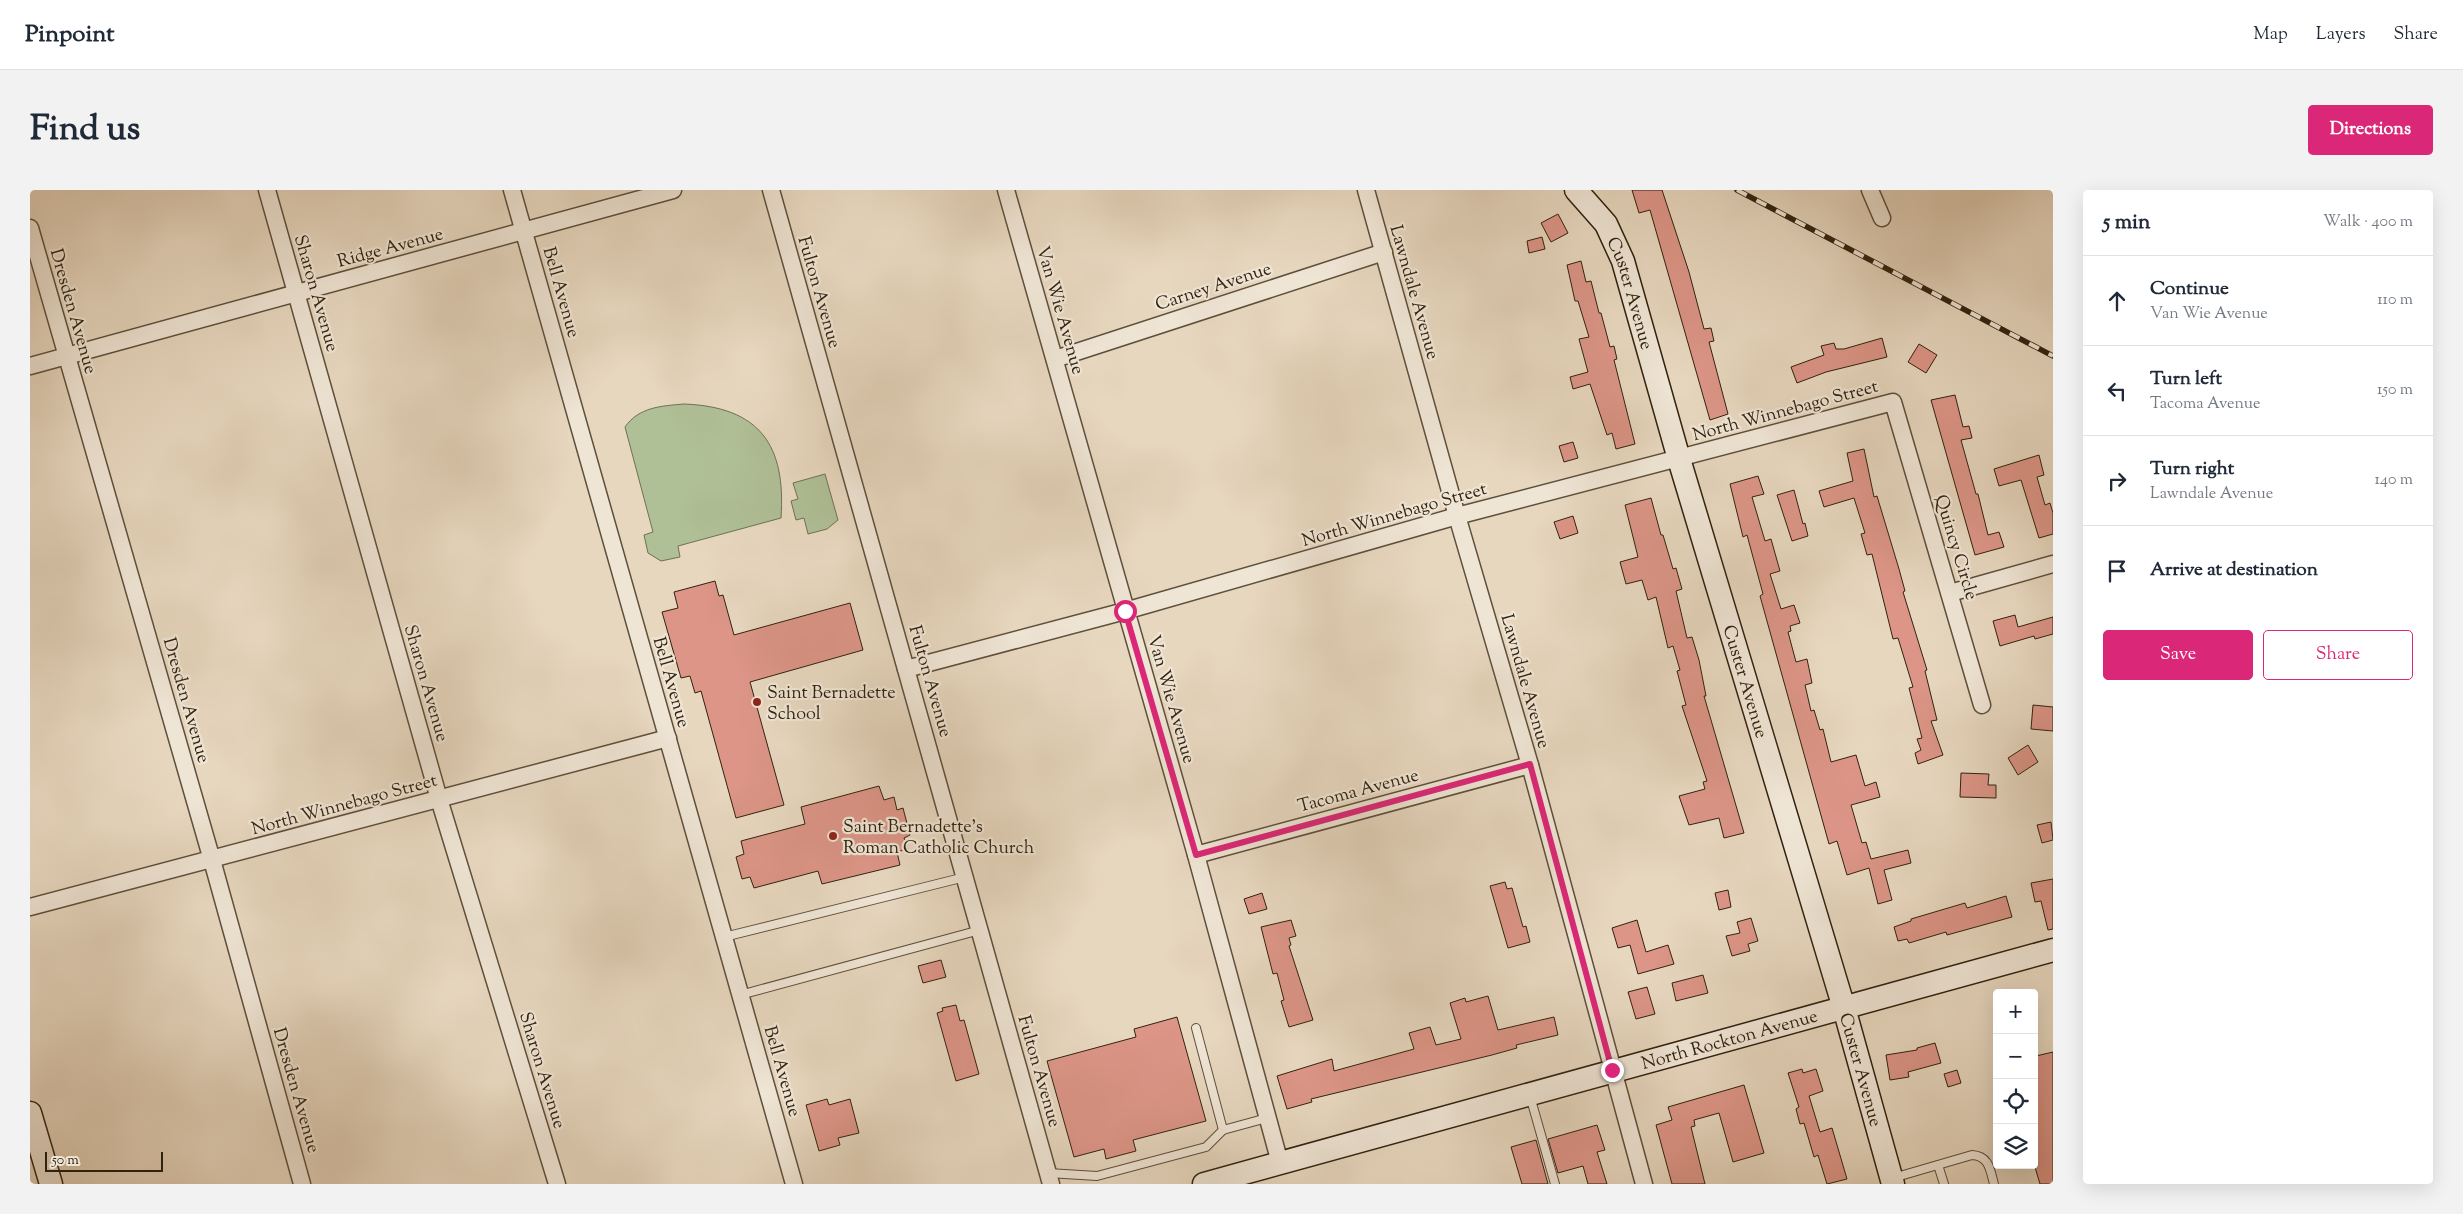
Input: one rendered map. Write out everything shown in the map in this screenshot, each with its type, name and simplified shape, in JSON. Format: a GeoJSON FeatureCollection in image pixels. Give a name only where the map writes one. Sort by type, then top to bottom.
{"type":"FeatureCollection","features":[{"type":"Feature","properties":{"kind":"street","name":"Sharon Avenue"},"geometry":{"type":"LineString","coordinates":[[267,190],[439,799],[557,1184]]}},
{"type":"Feature","properties":{"kind":"street","name":"Bell Avenue"},"geometry":{"type":"LineString","coordinates":[[512,190],[794,1184]]}},
{"type":"Feature","properties":{"kind":"street","name":"Ridge Avenue"},"geometry":{"type":"LineString","coordinates":[[30,366],[673,190]]}},
{"type":"Feature","properties":{"kind":"street","name":"Fulton Avenue"},"geometry":{"type":"LineString","coordinates":[[771,190],[1050,1179]]}},
{"type":"Feature","properties":{"kind":"street","name":"Van Wie Avenue"},"geometry":{"type":"LineString","coordinates":[[1006,190],[1196,855],[1280,1163]]}},
{"type":"Feature","properties":{"kind":"street","name":"Lawndale Avenue"},"geometry":{"type":"LineString","coordinates":[[1366,190],[1456,516],[1530,764],[1644,1184]]}},
{"type":"Feature","properties":{"kind":"street","name":"Custer Avenue"},"geometry":{"type":"LineString","coordinates":[[1576,190],[1606,224],[1616,242],[1678,460],[1844,1008],[1892,1181]]}},
{"type":"Feature","properties":{"kind":"street"},"geometry":{"type":"LineString","coordinates":[[1870,190],[1882,218]]}},
{"type":"Feature","properties":{"kind":"street","name":"Dresden Avenue"},"geometry":{"type":"LineString","coordinates":[[30,228],[212,860],[302,1184]]}},
{"type":"Feature","properties":{"kind":"street","name":"Carney Avenue"},"geometry":{"type":"LineString","coordinates":[[1055,358],[1384,252]]}},
{"type":"Feature","properties":{"kind":"street","name":"North Winnebago Street"},"geometry":{"type":"LineString","coordinates":[[906,669],[1125,611],[1456,516],[1678,460],[1893,402]]}},
{"type":"Feature","properties":{"kind":"street","name":"Quincy Circle"},"geometry":{"type":"LineString","coordinates":[[1893,402],[1982,705]]}},
{"type":"Feature","properties":{"kind":"street"},"geometry":{"type":"LineString","coordinates":[[1950,593],[2053,564]]}},
{"type":"Feature","properties":{"kind":"street","name":"North Winnebago Street"},"geometry":{"type":"LineString","coordinates":[[30,907],[668,738]]}},
{"type":"Feature","properties":{"kind":"street","name":"Tacoma Avenue"},"geometry":{"type":"LineString","coordinates":[[1196,855],[1530,764]]}},
{"type":"Feature","properties":{"kind":"street","name":"North Rockton Avenue"},"geometry":{"type":"LineString","coordinates":[[1204,1184],[2053,950]]}},
{"type":"Feature","properties":{"kind":"street"},"geometry":{"type":"LineString","coordinates":[[30,1113],[51,1184]]}},
{"type":"Feature","properties":{"kind":"lane"},"geometry":{"type":"LineString","coordinates":[[724,937],[965,877]]}},
{"type":"Feature","properties":{"kind":"lane"},"geometry":{"type":"LineString","coordinates":[[740,995],[980,930]]}},
{"type":"Feature","properties":{"kind":"lane"},"geometry":{"type":"LineString","coordinates":[[1196,1028],[1224,1130]]}},
{"type":"Feature","properties":{"kind":"lane"},"geometry":{"type":"LineString","coordinates":[[1530,1094],[1555,1184]]}},
{"type":"Feature","properties":{"kind":"lane"},"geometry":{"type":"LineString","coordinates":[[1050,1179],[1097,1176],[1206,1147],[1224,1130],[1268,1118]]}},
{"type":"Feature","properties":{"kind":"lane"},"geometry":{"type":"LineString","coordinates":[[1892,1181],[1972,1155],[1980,1156],[1988,1163],[1994,1184]]}},
{"type":"Feature","properties":{"kind":"lane"},"geometry":{"type":"LineString","coordinates":[[1938,1165],[1944,1184]]}},
{"type":"Feature","properties":{"kind":"green space"},"geometry":{"type":"Polygon","coordinates":[[[684,404],[710,407],[732,413],[749,422],[763,435],[773,451],[779,470],[781,518],[678,546],[680,557],[661,561],[648,553],[644,535],[653,532],[625,427],[644,411],[684,404]]]}},
{"type":"Feature","properties":{"kind":"green space"},"geometry":{"type":"Polygon","coordinates":[[[825,474],[838,520],[827,529],[808,534],[804,518],[796,520],[791,501],[798,499],[793,483],[825,474]]]}},
{"type":"Feature","properties":{"kind":"building"},"geometry":{"type":"Polygon","coordinates":[[[1632,190],[1662,190],[1689,272],[1704,329],[1711,328],[1714,341],[1709,342],[1728,414],[1710,420],[1650,210],[1639,213],[1632,190]]]}},
{"type":"Feature","properties":{"kind":"building"},"geometry":{"type":"Polygon","coordinates":[[[1558,214],[1568,233],[1551,242],[1541,223],[1558,214]]]}},
{"type":"Feature","properties":{"kind":"building"},"geometry":{"type":"Polygon","coordinates":[[[1542,237],[1545,249],[1529,253],[1527,241],[1542,237]]]}},
{"type":"Feature","properties":{"kind":"building"},"geometry":{"type":"Polygon","coordinates":[[[1581,261],[1586,282],[1591,281],[1610,347],[1614,346],[1617,359],[1614,360],[1635,444],[1616,449],[1612,433],[1607,435],[1590,384],[1573,389],[1570,377],[1588,372],[1579,339],[1589,337],[1578,301],[1575,301],[1567,265],[1581,261]]]}},
{"type":"Feature","properties":{"kind":"building"},"geometry":{"type":"Polygon","coordinates":[[[1882,338],[1887,357],[1826,372],[1797,383],[1791,367],[1824,355],[1821,346],[1834,343],[1836,349],[1844,349],[1882,338]]]}},
{"type":"Feature","properties":{"kind":"building"},"geometry":{"type":"Polygon","coordinates":[[[1919,344],[1937,355],[1926,373],[1908,362],[1919,344]]]}},
{"type":"Feature","properties":{"kind":"building"},"geometry":{"type":"Polygon","coordinates":[[[1955,395],[1963,427],[1969,426],[1972,438],[1961,440],[1976,494],[1978,494],[1988,535],[1999,532],[2004,547],[1975,555],[1931,400],[1955,395]]]}},
{"type":"Feature","properties":{"kind":"building"},"geometry":{"type":"Polygon","coordinates":[[[1573,442],[1578,458],[1564,462],[1559,446],[1573,442]]]}},
{"type":"Feature","properties":{"kind":"building"},"geometry":{"type":"Polygon","coordinates":[[[1864,449],[1874,497],[1877,496],[1905,591],[1903,592],[1927,670],[1925,671],[1937,720],[1931,721],[1943,755],[1918,764],[1915,753],[1921,750],[1917,739],[1922,738],[1909,688],[1913,687],[1898,638],[1893,639],[1872,554],[1867,555],[1861,534],[1865,533],[1854,498],[1824,507],[1819,491],[1853,481],[1847,453],[1864,449]]]}},
{"type":"Feature","properties":{"kind":"building"},"geometry":{"type":"Polygon","coordinates":[[[2039,455],[2044,475],[2037,477],[2045,505],[2050,503],[2053,513],[2053,534],[2039,538],[2021,480],[1999,486],[1994,469],[2039,455]]]}},
{"type":"Feature","properties":{"kind":"building"},"geometry":{"type":"Polygon","coordinates":[[[1758,476],[1764,494],[1752,497],[1765,541],[1771,539],[1780,571],[1770,574],[1781,609],[1794,605],[1800,623],[1790,626],[1791,631],[1788,632],[1796,662],[1807,659],[1812,683],[1805,685],[1811,711],[1814,710],[1820,730],[1823,729],[1831,762],[1856,755],[1865,786],[1876,782],[1880,797],[1851,805],[1862,843],[1866,842],[1871,859],[1908,850],[1911,863],[1884,870],[1892,900],[1878,904],[1869,868],[1847,875],[1837,841],[1829,844],[1760,596],[1763,594],[1747,535],[1743,537],[1730,484],[1758,476]]]}},
{"type":"Feature","properties":{"kind":"building"},"geometry":{"type":"Polygon","coordinates":[[[1794,490],[1808,536],[1792,541],[1777,495],[1794,490]]]}},
{"type":"Feature","properties":{"kind":"building"},"geometry":{"type":"Polygon","coordinates":[[[1651,498],[1661,535],[1663,535],[1673,569],[1676,568],[1682,589],[1676,591],[1687,638],[1692,637],[1699,660],[1706,696],[1704,696],[1744,833],[1724,838],[1719,818],[1689,825],[1679,796],[1705,789],[1703,782],[1707,781],[1682,706],[1686,705],[1677,671],[1680,670],[1673,646],[1668,648],[1656,597],[1648,600],[1642,580],[1626,584],[1620,562],[1638,557],[1625,505],[1651,498]]]}},
{"type":"Feature","properties":{"kind":"building"},"geometry":{"type":"Polygon","coordinates":[[[1573,516],[1578,533],[1560,539],[1554,522],[1573,516]]]}},
{"type":"Feature","properties":{"kind":"building"},"geometry":{"type":"Polygon","coordinates":[[[715,581],[719,596],[723,595],[734,635],[850,603],[863,650],[750,682],[784,805],[736,818],[701,691],[695,693],[690,676],[681,678],[662,612],[678,608],[674,592],[715,581]]]}},
{"type":"Feature","properties":{"kind":"building"},"geometry":{"type":"Polygon","coordinates":[[[2015,615],[2018,627],[2053,617],[2053,634],[2035,639],[2034,636],[2000,646],[1993,621],[2015,615]]]}},
{"type":"Feature","properties":{"kind":"building"},"geometry":{"type":"Polygon","coordinates":[[[2033,705],[2053,707],[2053,731],[2031,729],[2033,705]]]}},
{"type":"Feature","properties":{"kind":"building"},"geometry":{"type":"Polygon","coordinates":[[[2028,745],[2038,762],[2018,775],[2008,758],[2028,745]]]}},
{"type":"Feature","properties":{"kind":"building"},"geometry":{"type":"Polygon","coordinates":[[[1961,773],[1989,774],[1988,785],[1996,785],[1996,798],[1960,797],[1961,773]]]}},
{"type":"Feature","properties":{"kind":"building","name":"Saint Bernadette's Roman Catholic Church"},"geometry":{"type":"Polygon","coordinates":[[[879,786],[884,800],[894,797],[897,810],[903,808],[910,835],[904,838],[908,849],[897,852],[900,865],[822,884],[818,871],[754,888],[750,877],[742,879],[736,857],[744,854],[741,841],[805,824],[801,807],[879,786]]]}},
{"type":"Feature","properties":{"kind":"building"},"geometry":{"type":"Polygon","coordinates":[[[2051,822],[2053,840],[2042,843],[2037,825],[2051,822]]]}},
{"type":"Feature","properties":{"kind":"building"},"geometry":{"type":"Polygon","coordinates":[[[2053,879],[2053,929],[2048,930],[2041,901],[2035,902],[2031,883],[2053,879]]]}},
{"type":"Feature","properties":{"kind":"building"},"geometry":{"type":"Polygon","coordinates":[[[1505,882],[1507,889],[1512,888],[1523,927],[1526,926],[1530,942],[1508,948],[1490,886],[1505,882]]]}},
{"type":"Feature","properties":{"kind":"building"},"geometry":{"type":"Polygon","coordinates":[[[1728,890],[1731,907],[1719,910],[1715,893],[1728,890]]]}},
{"type":"Feature","properties":{"kind":"building"},"geometry":{"type":"Polygon","coordinates":[[[1262,893],[1267,909],[1249,914],[1244,899],[1262,893]]]}},
{"type":"Feature","properties":{"kind":"building"},"geometry":{"type":"Polygon","coordinates":[[[2006,896],[2012,917],[1947,935],[1946,932],[1909,943],[1907,939],[1898,941],[1894,927],[1911,921],[1911,919],[1965,903],[1967,908],[2006,896]]]}},
{"type":"Feature","properties":{"kind":"building"},"geometry":{"type":"Polygon","coordinates":[[[1751,918],[1758,941],[1748,944],[1750,951],[1732,956],[1726,936],[1740,933],[1737,922],[1751,918]]]}},
{"type":"Feature","properties":{"kind":"building"},"geometry":{"type":"Polygon","coordinates":[[[1291,920],[1296,936],[1289,938],[1291,945],[1289,946],[1313,1020],[1289,1027],[1281,1001],[1284,1000],[1277,973],[1273,974],[1261,927],[1291,920]]]}},
{"type":"Feature","properties":{"kind":"building"},"geometry":{"type":"Polygon","coordinates":[[[1637,920],[1646,952],[1668,945],[1674,964],[1638,974],[1630,945],[1618,948],[1612,928],[1637,920]]]}},
{"type":"Feature","properties":{"kind":"building"},"geometry":{"type":"Polygon","coordinates":[[[941,960],[946,977],[923,983],[918,966],[941,960]]]}},
{"type":"Feature","properties":{"kind":"building"},"geometry":{"type":"Polygon","coordinates":[[[1703,975],[1708,993],[1676,1001],[1672,983],[1703,975]]]}},
{"type":"Feature","properties":{"kind":"building"},"geometry":{"type":"Polygon","coordinates":[[[1647,987],[1655,1014],[1636,1019],[1628,992],[1647,987]]]}},
{"type":"Feature","properties":{"kind":"building"},"geometry":{"type":"Polygon","coordinates":[[[1488,996],[1498,1030],[1554,1017],[1558,1035],[1516,1045],[1517,1048],[1492,1055],[1311,1099],[1312,1102],[1287,1109],[1277,1076],[1332,1059],[1334,1071],[1414,1049],[1409,1033],[1430,1027],[1436,1045],[1461,1039],[1450,1003],[1465,998],[1466,1002],[1488,996]]]}},
{"type":"Feature","properties":{"kind":"building"},"geometry":{"type":"Polygon","coordinates":[[[956,1005],[960,1021],[964,1020],[979,1074],[956,1081],[937,1013],[943,1011],[942,1008],[956,1005]]]}},
{"type":"Feature","properties":{"kind":"building"},"geometry":{"type":"Polygon","coordinates":[[[1177,1017],[1206,1121],[1133,1140],[1136,1151],[1106,1159],[1104,1149],[1074,1157],[1047,1061],[1136,1037],[1134,1029],[1177,1017]]]}},
{"type":"Feature","properties":{"kind":"building"},"geometry":{"type":"Polygon","coordinates":[[[1935,1043],[1941,1063],[1908,1072],[1909,1077],[1890,1080],[1886,1055],[1917,1050],[1917,1048],[1935,1043]]]}},
{"type":"Feature","properties":{"kind":"building"},"geometry":{"type":"Polygon","coordinates":[[[2053,1052],[2053,1184],[2040,1184],[2036,1169],[2038,1169],[2038,1056],[2053,1052]]]}},
{"type":"Feature","properties":{"kind":"building"},"geometry":{"type":"Polygon","coordinates":[[[1802,1069],[1803,1073],[1816,1069],[1823,1091],[1809,1096],[1820,1132],[1832,1128],[1847,1179],[1827,1184],[1818,1155],[1814,1157],[1804,1123],[1800,1124],[1796,1109],[1799,1107],[1788,1073],[1802,1069]]]}},
{"type":"Feature","properties":{"kind":"building"},"geometry":{"type":"Polygon","coordinates":[[[1957,1070],[1961,1083],[1948,1087],[1944,1074],[1957,1070]]]}},
{"type":"Feature","properties":{"kind":"building"},"geometry":{"type":"Polygon","coordinates":[[[1744,1085],[1764,1153],[1733,1162],[1719,1113],[1694,1120],[1695,1126],[1691,1127],[1705,1184],[1672,1184],[1656,1125],[1672,1120],[1668,1107],[1744,1085]]]}},
{"type":"Feature","properties":{"kind":"building"},"geometry":{"type":"Polygon","coordinates":[[[827,1099],[829,1105],[850,1099],[859,1133],[838,1138],[840,1145],[819,1151],[806,1105],[827,1099]]]}},
{"type":"Feature","properties":{"kind":"building"},"geometry":{"type":"Polygon","coordinates":[[[1597,1125],[1605,1150],[1597,1152],[1607,1184],[1588,1184],[1583,1166],[1558,1173],[1548,1139],[1597,1125]]]}},
{"type":"Feature","properties":{"kind":"building"},"geometry":{"type":"Polygon","coordinates":[[[1536,1140],[1548,1184],[1522,1184],[1511,1147],[1536,1140]]]}},
{"type":"Feature","properties":{"kind":"railway"},"geometry":{"type":"LineString","coordinates":[[1737,190],[2053,356]]}},
{"type":"Feature","properties":{"kind":"place","name":"Saint Bernadette School"},"geometry":{"type":"Point","coordinates":[757,702]}},
{"type":"Feature","properties":{"kind":"place","name":"Saint Bernadette's Roman Catholic Church"},"geometry":{"type":"Point","coordinates":[833,836]}},
{"type":"Feature","properties":{"kind":"route"},"geometry":{"type":"LineString","coordinates":[[1125,611],[1196,855],[1530,764],[1612,1070]]}}]}
